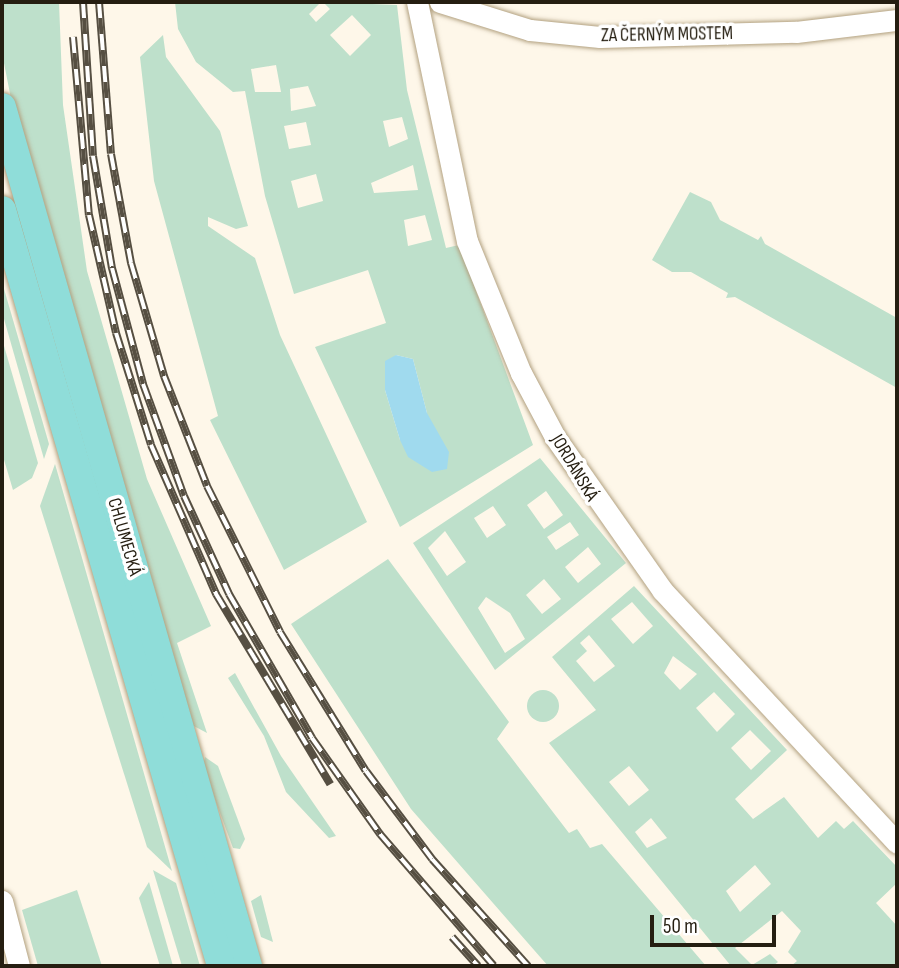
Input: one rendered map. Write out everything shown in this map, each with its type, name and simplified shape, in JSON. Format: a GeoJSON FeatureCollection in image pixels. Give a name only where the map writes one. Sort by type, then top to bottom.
{"type":"FeatureCollection","features":[{"type":"Feature","properties":{"kind":"main road","name":"CHLUMECKÁ"},"geometry":{"type":"LineString","coordinates":[[2,107],[248,966]]}},
{"type":"Feature","properties":{"kind":"main road","name":"CHLUMECKÁ"},"geometry":{"type":"LineString","coordinates":[[2,210],[221,966]]}},
{"type":"Feature","properties":{"kind":"main road"},"geometry":{"type":"LineString","coordinates":[[2,262],[36,328]]}},
{"type":"Feature","properties":{"kind":"street","name":"JORDÁNSKÁ"},"geometry":{"type":"LineString","coordinates":[[417,2],[467,241],[555,438],[647,573],[897,842]]}},
{"type":"Feature","properties":{"kind":"street","name":"ZA ČERNÝM MOSTEM"},"geometry":{"type":"LineString","coordinates":[[440,2],[530,30],[600,37],[796,32],[897,20]]}},
{"type":"Feature","properties":{"kind":"street"},"geometry":{"type":"LineString","coordinates":[[2,901],[19,966]]}},
{"type":"Feature","properties":{"kind":"green space"},"geometry":{"type":"Polygon","coordinates":[[[2,2],[59,2],[63,105],[87,271],[147,479],[211,626],[177,643],[207,733],[188,723],[15,119],[2,53],[2,2]]]}},
{"type":"Feature","properties":{"kind":"green space"},"geometry":{"type":"Polygon","coordinates":[[[175,2],[321,2],[309,14],[316,22],[330,9],[323,2],[397,5],[407,90],[446,248],[459,245],[533,445],[400,527],[315,347],[386,323],[368,270],[294,294],[265,196],[245,91],[233,92],[196,62],[178,29],[175,2]],[[352,15],[330,35],[350,56],[371,35],[352,15]],[[276,65],[251,69],[255,92],[281,92],[276,65]],[[308,86],[290,89],[291,111],[316,106],[308,86]],[[402,117],[383,121],[389,147],[408,139],[402,117]],[[306,122],[284,126],[289,149],[311,145],[306,122]],[[413,165],[371,183],[374,193],[418,190],[413,165]],[[316,174],[291,181],[298,208],[323,201],[316,174]],[[425,215],[404,220],[408,246],[432,240],[425,215]],[[396,355],[385,390],[400,440],[427,413],[413,359],[396,355]]]}},
{"type":"Feature","properties":{"kind":"green space"},"geometry":{"type":"Polygon","coordinates":[[[163,35],[166,57],[220,131],[248,226],[236,229],[208,217],[208,226],[255,258],[280,335],[367,522],[284,570],[210,420],[218,416],[154,181],[140,57],[163,35]]]}},
{"type":"Feature","properties":{"kind":"green space"},"geometry":{"type":"Polygon","coordinates":[[[690,192],[711,202],[720,220],[758,240],[761,236],[765,244],[897,318],[897,388],[735,297],[726,298],[728,293],[691,272],[672,272],[652,260],[690,192]]]}},
{"type":"Feature","properties":{"kind":"green space"},"geometry":{"type":"Polygon","coordinates":[[[2,282],[49,444],[44,459],[2,312],[2,282]]]}},
{"type":"Feature","properties":{"kind":"green space"},"geometry":{"type":"Polygon","coordinates":[[[2,339],[38,463],[32,478],[13,490],[2,453],[2,339]]]}},
{"type":"Feature","properties":{"kind":"green space"},"geometry":{"type":"Polygon","coordinates":[[[540,458],[626,563],[495,670],[413,543],[540,458]],[[546,491],[527,505],[544,529],[563,515],[546,491]],[[493,506],[474,518],[487,538],[506,525],[493,506]],[[570,522],[547,537],[556,550],[579,535],[570,522]],[[445,531],[428,548],[447,576],[466,562],[445,531]],[[588,547],[565,567],[578,583],[601,564],[588,547]],[[544,579],[526,595],[542,614],[561,599],[544,579]],[[486,597],[478,608],[505,653],[525,639],[510,613],[486,597]]]}},
{"type":"Feature","properties":{"kind":"green space"},"geometry":{"type":"Polygon","coordinates":[[[55,464],[172,871],[147,847],[40,506],[55,464]]]}},
{"type":"Feature","properties":{"kind":"green space"},"geometry":{"type":"Polygon","coordinates":[[[388,559],[509,722],[497,739],[569,833],[577,829],[590,848],[602,844],[706,966],[548,966],[411,809],[291,624],[388,559]]]}},
{"type":"Feature","properties":{"kind":"green space"},"geometry":{"type":"Polygon","coordinates":[[[634,586],[787,750],[735,799],[753,819],[784,797],[818,838],[836,821],[844,829],[853,821],[897,867],[897,883],[876,903],[897,926],[897,966],[791,966],[797,961],[788,952],[801,931],[782,911],[735,948],[752,965],[770,954],[778,962],[773,966],[731,966],[549,743],[596,710],[552,657],[634,586]],[[632,602],[611,619],[633,644],[653,626],[632,602]],[[589,635],[580,643],[587,651],[576,661],[594,682],[615,666],[589,635]],[[673,656],[664,673],[680,690],[697,674],[673,656]],[[714,692],[696,708],[717,732],[735,714],[714,692]],[[750,730],[731,748],[751,770],[771,751],[750,730]],[[629,766],[609,782],[629,806],[649,790],[629,766]],[[651,818],[635,832],[647,848],[667,838],[651,818]],[[755,865],[726,891],[740,912],[771,884],[755,865]]]}},
{"type":"Feature","properties":{"kind":"green space"},"geometry":{"type":"Polygon","coordinates":[[[235,673],[281,756],[336,836],[329,838],[286,792],[264,736],[228,678],[235,673]]]}},
{"type":"Feature","properties":{"kind":"green space"},"geometry":{"type":"Polygon","coordinates":[[[543,690],[554,695],[559,706],[554,717],[543,722],[532,717],[527,706],[532,695],[543,690]]]}},
{"type":"Feature","properties":{"kind":"green space"},"geometry":{"type":"Polygon","coordinates":[[[205,757],[218,766],[245,839],[240,849],[233,848],[203,767],[205,757]]]}},
{"type":"Feature","properties":{"kind":"green space"},"geometry":{"type":"Polygon","coordinates":[[[153,870],[176,883],[200,966],[182,966],[153,870]]]}},
{"type":"Feature","properties":{"kind":"green space"},"geometry":{"type":"Polygon","coordinates":[[[149,882],[173,966],[160,966],[139,898],[149,882]]]}},
{"type":"Feature","properties":{"kind":"green space"},"geometry":{"type":"Polygon","coordinates":[[[77,890],[102,966],[38,966],[22,910],[77,890]]]}},
{"type":"Feature","properties":{"kind":"green space"},"geometry":{"type":"Polygon","coordinates":[[[261,895],[273,942],[261,937],[251,901],[261,895]]]}},
{"type":"Feature","properties":{"kind":"water"},"geometry":{"type":"Polygon","coordinates":[[[396,355],[413,359],[427,413],[449,452],[447,469],[432,472],[408,457],[400,440],[385,390],[385,361],[396,355]]]}},
{"type":"Feature","properties":{"kind":"railway"},"geometry":{"type":"LineString","coordinates":[[83,2],[93,156],[112,268],[143,384],[184,496],[229,594],[312,738],[380,834],[494,966]]}},
{"type":"Feature","properties":{"kind":"railway"},"geometry":{"type":"LineString","coordinates":[[99,2],[111,154],[131,263],[164,376],[207,486],[280,632],[366,771],[432,859],[528,966]]}},
{"type":"Feature","properties":{"kind":"railway"},"geometry":{"type":"LineString","coordinates":[[73,37],[89,215],[116,333],[151,445],[216,594],[330,784]]}},
{"type":"Feature","properties":{"kind":"railway"},"geometry":{"type":"LineString","coordinates":[[452,937],[478,966]]}}]}
